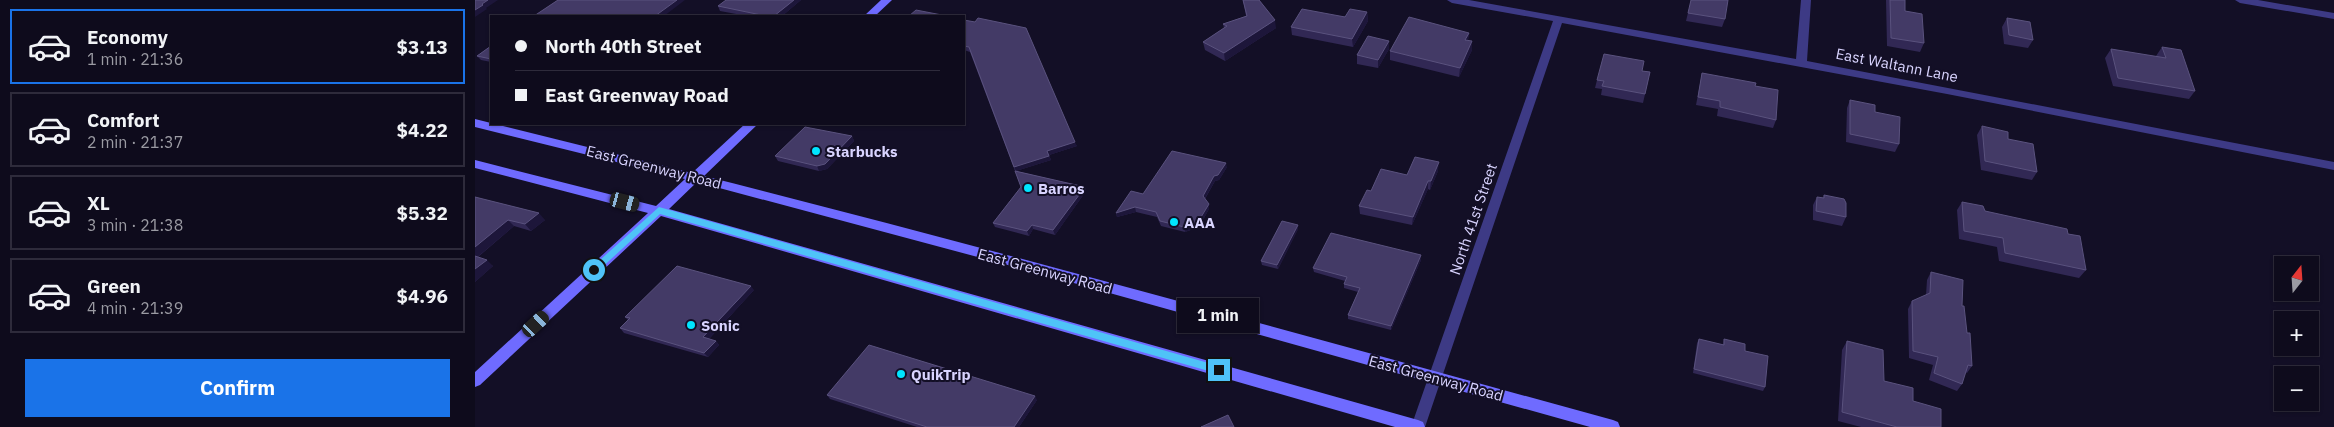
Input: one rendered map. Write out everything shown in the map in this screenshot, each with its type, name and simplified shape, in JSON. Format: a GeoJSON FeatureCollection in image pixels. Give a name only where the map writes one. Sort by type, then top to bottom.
{"type":"FeatureCollection","features":[{"type":"Feature","properties":{"kind":"main road"},"geometry":{"type":"LineString","coordinates":[[870,15],[887,0]]}},
{"type":"Feature","properties":{"kind":"main road","name":"East Greenway Road"},"geometry":{"type":"LineString","coordinates":[[475,123],[695,177],[948,244],[1613,427]]}},
{"type":"Feature","properties":{"kind":"main road"},"geometry":{"type":"LineString","coordinates":[[475,380],[752,125]]}},
{"type":"Feature","properties":{"kind":"main road"},"geometry":{"type":"LineString","coordinates":[[475,164],[659,210],[1418,427]]}},
{"type":"Feature","properties":{"kind":"street","name":"East Waltann Lane"},"geometry":{"type":"LineString","coordinates":[[1453,0],[1558,21],[1801,63],[2334,166]]}},
{"type":"Feature","properties":{"kind":"street"},"geometry":{"type":"LineString","coordinates":[[1801,63],[1806,0]]}},
{"type":"Feature","properties":{"kind":"street"},"geometry":{"type":"LineString","coordinates":[[2240,0],[2334,16]]}},
{"type":"Feature","properties":{"kind":"street","name":"North 41st Street"},"geometry":{"type":"LineString","coordinates":[[1418,427],[1558,21]]}},
{"type":"Feature","properties":{"kind":"building"},"geometry":{"type":"Polygon","coordinates":[[[475,0],[488,0],[475,10],[475,0]]]}},
{"type":"Feature","properties":{"kind":"building"},"geometry":{"type":"Polygon","coordinates":[[[558,0],[677,0],[656,15],[536,15],[558,0]]]}},
{"type":"Feature","properties":{"kind":"building"},"geometry":{"type":"Polygon","coordinates":[[[726,0],[794,0],[775,15],[761,15],[718,6],[726,0]]]}},
{"type":"Feature","properties":{"kind":"building"},"geometry":{"type":"Polygon","coordinates":[[[1243,0],[1259,0],[1275,20],[1224,53],[1203,42],[1227,26],[1223,24],[1247,16],[1243,0]]]}},
{"type":"Feature","properties":{"kind":"building"},"geometry":{"type":"Polygon","coordinates":[[[1691,0],[1728,0],[1725,19],[1688,13],[1691,0]]]}},
{"type":"Feature","properties":{"kind":"building"},"geometry":{"type":"Polygon","coordinates":[[[1890,0],[1905,0],[1905,11],[1922,14],[1924,43],[1891,38],[1890,0]]]}},
{"type":"Feature","properties":{"kind":"building"},"geometry":{"type":"Polygon","coordinates":[[[1302,9],[1345,17],[1350,9],[1367,12],[1352,39],[1291,27],[1302,9]]]}},
{"type":"Feature","properties":{"kind":"building"},"geometry":{"type":"Polygon","coordinates":[[[916,10],[942,15],[910,15],[916,10]]]}},
{"type":"Feature","properties":{"kind":"building"},"geometry":{"type":"Polygon","coordinates":[[[1409,17],[1469,33],[1465,40],[1472,41],[1460,68],[1390,51],[1409,17]]]}},
{"type":"Feature","properties":{"kind":"building"},"geometry":{"type":"Polygon","coordinates":[[[978,18],[1026,28],[1075,142],[1047,151],[1049,156],[1014,167],[969,47],[965,46],[965,20],[975,22],[978,18]]]}},
{"type":"Feature","properties":{"kind":"building"},"geometry":{"type":"Polygon","coordinates":[[[2007,18],[2030,22],[2033,40],[2009,35],[2007,18]]]}},
{"type":"Feature","properties":{"kind":"building"},"geometry":{"type":"Polygon","coordinates":[[[1368,36],[1389,41],[1378,60],[1357,55],[1368,36]]]}},
{"type":"Feature","properties":{"kind":"building"},"geometry":{"type":"Polygon","coordinates":[[[490,47],[490,59],[477,56],[490,47]]]}},
{"type":"Feature","properties":{"kind":"building"},"geometry":{"type":"Polygon","coordinates":[[[2162,47],[2181,50],[2195,91],[2118,78],[2111,49],[2166,58],[2162,47]]]}},
{"type":"Feature","properties":{"kind":"building"},"geometry":{"type":"Polygon","coordinates":[[[1604,54],[1644,61],[1642,71],[1650,72],[1645,94],[1602,86],[1604,81],[1597,80],[1604,54]]]}},
{"type":"Feature","properties":{"kind":"building"},"geometry":{"type":"Polygon","coordinates":[[[1702,73],[1756,83],[1755,86],[1778,90],[1776,120],[1720,107],[1720,101],[1698,97],[1702,73]]]}},
{"type":"Feature","properties":{"kind":"building"},"geometry":{"type":"Polygon","coordinates":[[[1850,100],[1875,105],[1875,112],[1900,117],[1899,144],[1850,134],[1850,100]]]}},
{"type":"Feature","properties":{"kind":"building"},"geometry":{"type":"Polygon","coordinates":[[[1982,126],[2008,132],[2008,139],[2033,144],[2037,172],[1985,161],[1982,126]]]}},
{"type":"Feature","properties":{"kind":"building","name":"Starbucks"},"geometry":{"type":"Polygon","coordinates":[[[805,127],[852,136],[825,164],[817,166],[775,156],[805,127]]]}},
{"type":"Feature","properties":{"kind":"building"},"geometry":{"type":"Polygon","coordinates":[[[1172,151],[1226,163],[1218,175],[1214,176],[1203,196],[1209,204],[1198,222],[1184,227],[1160,221],[1156,212],[1135,207],[1116,213],[1131,191],[1143,194],[1172,151]]]}},
{"type":"Feature","properties":{"kind":"building"},"geometry":{"type":"Polygon","coordinates":[[[1415,157],[1439,162],[1431,181],[1428,181],[1413,217],[1359,206],[1367,190],[1371,191],[1381,169],[1407,175],[1415,157]]]}},
{"type":"Feature","properties":{"kind":"building"},"geometry":{"type":"Polygon","coordinates":[[[1015,171],[1085,187],[1053,230],[1032,225],[1027,231],[993,223],[1021,187],[1015,171]]]}},
{"type":"Feature","properties":{"kind":"building"},"geometry":{"type":"Polygon","coordinates":[[[1824,195],[1844,199],[1846,203],[1846,217],[1816,211],[1817,197],[1824,198],[1824,195]]]}},
{"type":"Feature","properties":{"kind":"building"},"geometry":{"type":"Polygon","coordinates":[[[475,197],[539,213],[525,224],[508,220],[475,247],[475,197]]]}},
{"type":"Feature","properties":{"kind":"building"},"geometry":{"type":"Polygon","coordinates":[[[1962,202],[1983,206],[1985,211],[2067,229],[2068,234],[2080,236],[2086,270],[2005,253],[2003,238],[1964,231],[1962,202]]]}},
{"type":"Feature","properties":{"kind":"building"},"geometry":{"type":"Polygon","coordinates":[[[1282,221],[1298,225],[1277,265],[1261,261],[1282,221]]]}},
{"type":"Feature","properties":{"kind":"building"},"geometry":{"type":"Polygon","coordinates":[[[1331,233],[1421,255],[1391,326],[1348,315],[1360,288],[1344,284],[1347,277],[1313,268],[1331,233]]]}},
{"type":"Feature","properties":{"kind":"building"},"geometry":{"type":"Polygon","coordinates":[[[475,256],[487,260],[475,269],[475,256]]]}},
{"type":"Feature","properties":{"kind":"building"},"geometry":{"type":"Polygon","coordinates":[[[677,266],[751,286],[703,337],[716,341],[704,353],[620,328],[630,318],[625,317],[677,266]]]}},
{"type":"Feature","properties":{"kind":"building"},"geometry":{"type":"Polygon","coordinates":[[[1931,272],[1963,280],[1962,306],[1964,306],[1967,333],[1970,333],[1972,366],[1968,365],[1962,384],[1934,373],[1938,357],[1913,351],[1912,301],[1930,293],[1931,272]]]}},
{"type":"Feature","properties":{"kind":"building"},"geometry":{"type":"Polygon","coordinates":[[[1699,339],[1724,345],[1724,339],[1745,344],[1745,351],[1768,356],[1765,387],[1694,369],[1699,339]]]}},
{"type":"Feature","properties":{"kind":"building"},"geometry":{"type":"Polygon","coordinates":[[[1847,341],[1883,350],[1884,381],[1913,388],[1913,401],[1941,409],[1941,427],[1897,427],[1842,412],[1847,341]]]}},
{"type":"Feature","properties":{"kind":"building","name":"QuikTrip"},"geometry":{"type":"Polygon","coordinates":[[[869,345],[1035,396],[1014,427],[927,427],[827,395],[869,345]]]}},
{"type":"Feature","properties":{"kind":"building"},"geometry":{"type":"Polygon","coordinates":[[[1228,415],[1234,427],[1201,427],[1228,415]]]}},
{"type":"Feature","properties":{"kind":"place","name":"Starbucks"},"geometry":{"type":"Point","coordinates":[816,151]}},
{"type":"Feature","properties":{"kind":"place","name":"Barros"},"geometry":{"type":"Point","coordinates":[1028,188]}},
{"type":"Feature","properties":{"kind":"place","name":"AAA"},"geometry":{"type":"Point","coordinates":[1174,222]}},
{"type":"Feature","properties":{"kind":"place","name":"Sonic"},"geometry":{"type":"Point","coordinates":[691,325]}},
{"type":"Feature","properties":{"kind":"place","name":"QuikTrip"},"geometry":{"type":"Point","coordinates":[901,374]}},
{"type":"Feature","properties":{"kind":"route"},"geometry":{"type":"LineString","coordinates":[[594,270],[659,210],[1219,370]]}}]}
